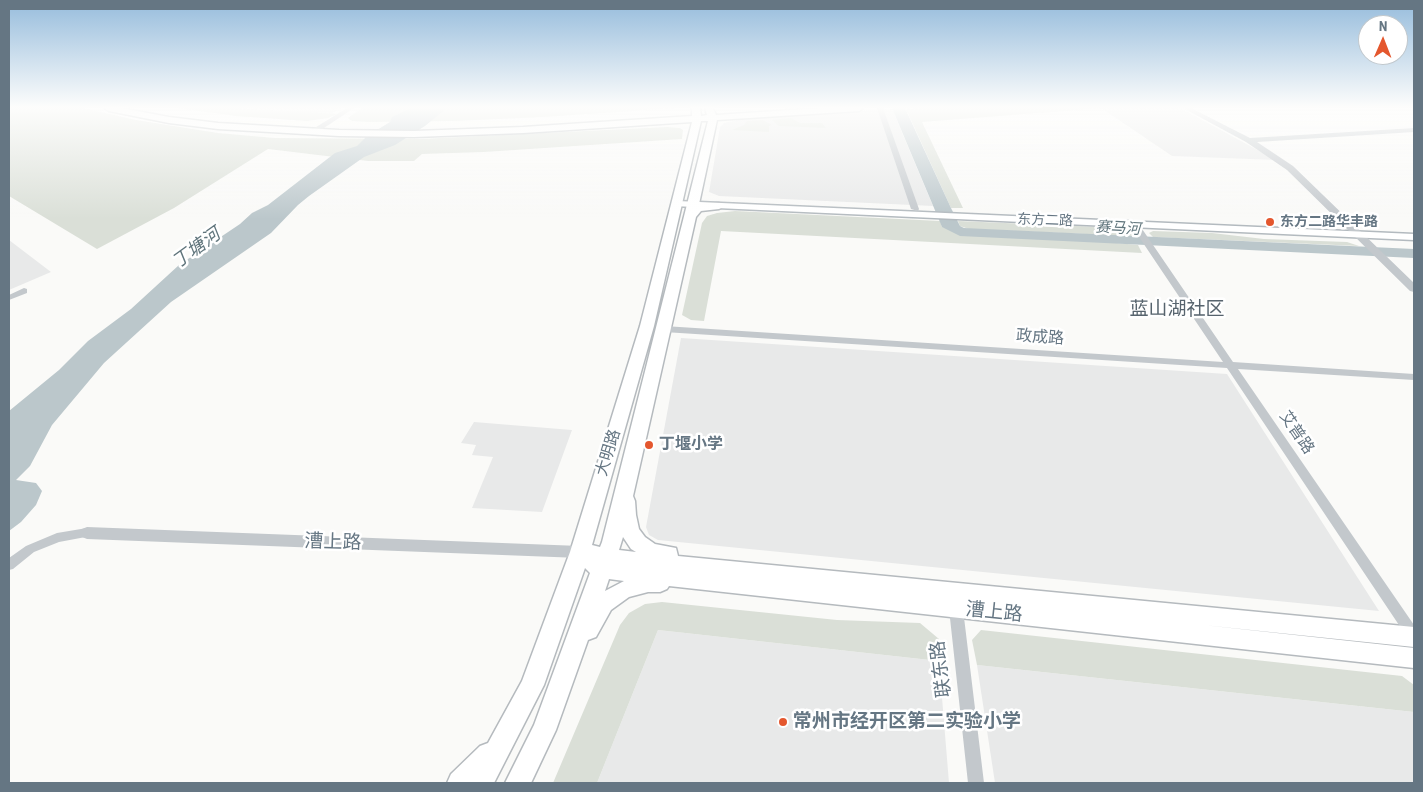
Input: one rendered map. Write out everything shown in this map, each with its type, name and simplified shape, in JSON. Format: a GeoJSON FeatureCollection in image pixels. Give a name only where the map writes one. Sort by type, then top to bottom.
{"type":"FeatureCollection","features":[{"type":"Feature","properties":{"kind":"main road","name":"大明路"},"geometry":{"type":"LineString","coordinates":[[480,783],[532,685],[580,552],[647,326],[688,202],[692,145]]}},
{"type":"Feature","properties":{"kind":"main road","name":"大明路"},"geometry":{"type":"LineString","coordinates":[[518,783],[544,730],[604,563],[664,329],[698,145]]}},
{"type":"Feature","properties":{"kind":"main road"},"geometry":{"type":"LineString","coordinates":[[688,202],[701,197],[717,203]]}},
{"type":"Feature","properties":{"kind":"main road"},"geometry":{"type":"LineString","coordinates":[[688,202],[698,208],[717,203]]}},
{"type":"Feature","properties":{"kind":"main road","name":"东方二路"},"geometry":{"type":"LineString","coordinates":[[717,203],[915,209],[934,213]]}},
{"type":"Feature","properties":{"kind":"main road","name":"东方二路"},"geometry":{"type":"LineString","coordinates":[[717,203],[1414,237]]}},
{"type":"Feature","properties":{"kind":"main road","name":"东方二路"},"geometry":{"type":"LineString","coordinates":[[956,214],[1134,225],[1360,234],[1414,231]]}},
{"type":"Feature","properties":{"kind":"main road"},"geometry":{"type":"LineString","coordinates":[[627,479],[626,516],[630,531],[638,543],[651,551],[755,570]]}},
{"type":"Feature","properties":{"kind":"main road"},"geometry":{"type":"LineString","coordinates":[[580,552],[604,563]]}},
{"type":"Feature","properties":{"kind":"main road","name":"漕上路"},"geometry":{"type":"LineString","coordinates":[[604,563],[755,570],[1414,636]]}},
{"type":"Feature","properties":{"kind":"main road","name":"漕上路"},"geometry":{"type":"LineString","coordinates":[[604,563],[702,581],[1414,658]]}},
{"type":"Feature","properties":{"kind":"main road"},"geometry":{"type":"LineString","coordinates":[[567,670],[603,604],[623,590],[648,583],[702,581]]}},
{"type":"Feature","properties":{"kind":"main road"},"geometry":{"type":"LineString","coordinates":[[529,783],[544,730]]}},
{"type":"Feature","properties":{"kind":"main road"},"geometry":{"type":"LineString","coordinates":[[460,783],[501,742]]}},
{"type":"Feature","properties":{"kind":"street"},"geometry":{"type":"LineString","coordinates":[[893,145],[915,209]]}},
{"type":"Feature","properties":{"kind":"street"},"geometry":{"type":"LineString","coordinates":[[1259,145],[1290,168],[1360,234],[1383,260],[1414,289]]}},
{"type":"Feature","properties":{"kind":"street","name":"艾普路"},"geometry":{"type":"LineString","coordinates":[[1134,225],[1414,636]]}},
{"type":"Feature","properties":{"kind":"street"},"geometry":{"type":"LineString","coordinates":[[1360,234],[1380,246],[1414,279]]}},
{"type":"Feature","properties":{"kind":"street"},"geometry":{"type":"LineString","coordinates":[[9,298],[24,291]]}},
{"type":"Feature","properties":{"kind":"street","name":"政成路"},"geometry":{"type":"LineString","coordinates":[[664,329],[1414,377]]}},
{"type":"Feature","properties":{"kind":"street"},"geometry":{"type":"LineString","coordinates":[[9,565],[30,549],[57,538],[87,533]]}},
{"type":"Feature","properties":{"kind":"street","name":"漕上路"},"geometry":{"type":"LineString","coordinates":[[87,533],[580,552]]}},
{"type":"Feature","properties":{"kind":"street","name":"联东路"},"geometry":{"type":"LineString","coordinates":[[956,609],[976,783]]}},
{"type":"Feature","properties":{"kind":"shaded area"},"geometry":{"type":"Polygon","coordinates":[[[9,145],[591,145],[422,154],[414,161],[368,161],[268,149],[174,208],[97,249],[9,196],[9,145]]]}},
{"type":"Feature","properties":{"kind":"shaded area"},"geometry":{"type":"Polygon","coordinates":[[[395,145],[364,157],[309,196],[271,233],[171,302],[104,363],[52,425],[30,466],[16,480],[36,483],[42,491],[36,505],[21,522],[9,531],[9,411],[59,370],[88,341],[131,309],[179,265],[240,224],[252,213],[268,205],[335,153],[357,146],[395,145]]]}},
{"type":"Feature","properties":{"kind":"shaded area"},"geometry":{"type":"Polygon","coordinates":[[[717,145],[907,145],[933,206],[719,196],[709,192],[717,145]]]}},
{"type":"Feature","properties":{"kind":"shaded area"},"geometry":{"type":"Polygon","coordinates":[[[908,145],[922,145],[960,226],[964,228],[1414,249],[1414,258],[960,236],[942,227],[908,145]]]}},
{"type":"Feature","properties":{"kind":"shaded area"},"geometry":{"type":"Polygon","coordinates":[[[922,145],[933,145],[963,208],[951,208],[922,145]]]}},
{"type":"Feature","properties":{"kind":"shaded area"},"geometry":{"type":"Polygon","coordinates":[[[1156,145],[1248,145],[1276,160],[1172,156],[1156,145]]]}},
{"type":"Feature","properties":{"kind":"shaded area"},"geometry":{"type":"Polygon","coordinates":[[[735,211],[940,221],[942,227],[1138,245],[1142,253],[721,231],[704,321],[691,320],[682,315],[702,223],[707,216],[735,211]]]}},
{"type":"Feature","properties":{"kind":"shaded area"},"geometry":{"type":"Polygon","coordinates":[[[958,221],[1123,228],[1133,236],[969,229],[960,226],[958,221]]]}},
{"type":"Feature","properties":{"kind":"shaded area"},"geometry":{"type":"Polygon","coordinates":[[[1153,231],[1212,233],[1264,239],[1347,242],[1359,246],[1153,237],[1149,233],[1153,231]]]}},
{"type":"Feature","properties":{"kind":"shaded area"},"geometry":{"type":"Polygon","coordinates":[[[9,240],[51,272],[9,290],[9,240]]]}},
{"type":"Feature","properties":{"kind":"shaded area"},"geometry":{"type":"Polygon","coordinates":[[[681,338],[1227,374],[1379,611],[658,540],[649,535],[646,527],[681,338]]]}},
{"type":"Feature","properties":{"kind":"shaded area"},"geometry":{"type":"Polygon","coordinates":[[[474,422],[572,430],[542,512],[472,508],[493,457],[472,455],[476,445],[461,443],[474,422]]]}},
{"type":"Feature","properties":{"kind":"shaded area"},"geometry":{"type":"Polygon","coordinates":[[[662,602],[837,620],[920,623],[939,639],[939,661],[658,630],[597,783],[553,783],[620,625],[629,613],[645,604],[662,602]]]}},
{"type":"Feature","properties":{"kind":"shaded area","name":"常州市经开区第二实验小学"},"geometry":{"type":"Polygon","coordinates":[[[658,630],[939,661],[949,783],[597,783],[658,630]]]}},
{"type":"Feature","properties":{"kind":"shaded area"},"geometry":{"type":"Polygon","coordinates":[[[981,630],[1402,676],[1414,685],[1414,712],[977,665],[972,640],[981,630]]]}},
{"type":"Feature","properties":{"kind":"shaded area"},"geometry":{"type":"Polygon","coordinates":[[[977,665],[1414,712],[1414,783],[995,783],[977,665]]]}},
{"type":"Feature","properties":{"kind":"place","name":"东方二路华丰路"},"geometry":{"type":"Point","coordinates":[1270,222]}},
{"type":"Feature","properties":{"kind":"place","name":"丁堰小学"},"geometry":{"type":"Point","coordinates":[649,445]}},
{"type":"Feature","properties":{"kind":"place","name":"常州市经开区第二实验小学"},"geometry":{"type":"Point","coordinates":[783,722]}},
{"type":"Feature","properties":{"kind":"district","name":"蓝山湖社区"},"geometry":{"type":"Point","coordinates":[1177,310]}},
{"type":"Feature","properties":{"kind":"water label","name":"赛马河"},"geometry":{"type":"Point","coordinates":[1118,229]}},
{"type":"Feature","properties":{"kind":"water label","name":"丁塘河"},"geometry":{"type":"Point","coordinates":[197,249]}}]}
